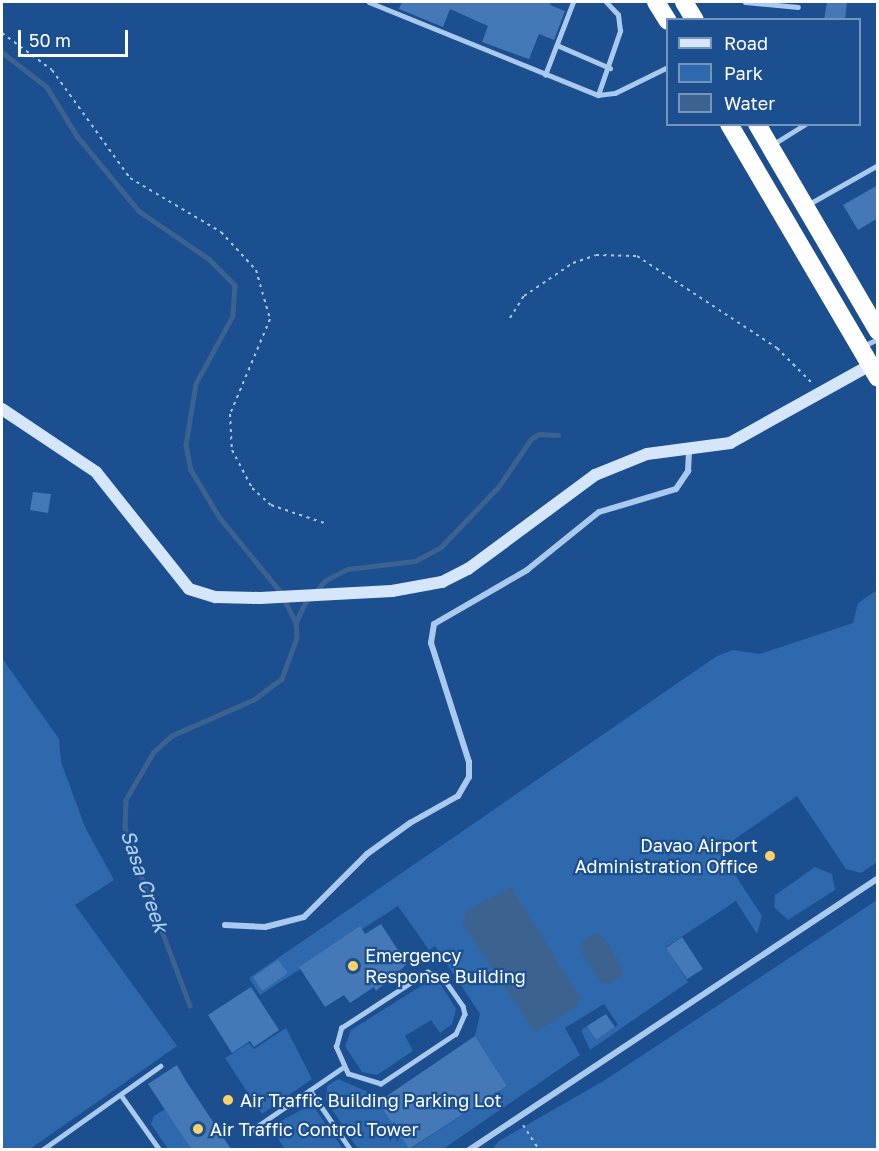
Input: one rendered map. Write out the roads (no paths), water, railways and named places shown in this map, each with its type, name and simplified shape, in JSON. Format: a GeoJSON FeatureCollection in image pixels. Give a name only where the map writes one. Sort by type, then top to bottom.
{"type":"FeatureCollection","features":[{"type":"Feature","properties":{"kind":"highway"},"geometry":{"type":"LineString","coordinates":[[684,2],[693,18]]}},
{"type":"Feature","properties":{"kind":"highway"},"geometry":{"type":"LineString","coordinates":[[730,126],[874,371]]}},
{"type":"Feature","properties":{"kind":"highway"},"geometry":{"type":"LineString","coordinates":[[758,126],[878,331]]}},
{"type":"Feature","properties":{"kind":"highway"},"geometry":{"type":"LineString","coordinates":[[822,282],[842,270]]}},
{"type":"Feature","properties":{"kind":"main road"},"geometry":{"type":"LineString","coordinates":[[2,409],[96,472],[189,589],[216,597],[260,598],[392,591],[427,586],[468,569],[566,493],[624,460],[689,451],[747,436],[821,393],[874,371]]}},
{"type":"Feature","properties":{"kind":"street"},"geometry":{"type":"LineString","coordinates":[[225,925],[265,927],[304,917],[367,855],[410,823],[458,796],[466,788],[469,762],[431,643],[434,624],[527,570],[599,512],[676,489],[688,471],[689,451]]}},
{"type":"Feature","properties":{"kind":"street"},"geometry":{"type":"LineString","coordinates":[[473,1148],[878,878]]}},
{"type":"Feature","properties":{"kind":"lane"},"geometry":{"type":"LineString","coordinates":[[369,2],[598,95],[615,93],[666,68]]}},
{"type":"Feature","properties":{"kind":"lane"},"geometry":{"type":"LineString","coordinates":[[545,75],[573,2]]}},
{"type":"Feature","properties":{"kind":"lane"},"geometry":{"type":"LineString","coordinates":[[598,95],[610,68],[620,24],[606,2]]}},
{"type":"Feature","properties":{"kind":"lane"},"geometry":{"type":"LineString","coordinates":[[745,2],[798,7]]}},
{"type":"Feature","properties":{"kind":"lane"},"geometry":{"type":"LineString","coordinates":[[557,45],[610,68]]}},
{"type":"Feature","properties":{"kind":"lane"},"geometry":{"type":"LineString","coordinates":[[770,146],[803,126]]}},
{"type":"Feature","properties":{"kind":"lane"},"geometry":{"type":"LineString","coordinates":[[805,206],[878,165]]}},
{"type":"Feature","properties":{"kind":"lane"},"geometry":{"type":"LineString","coordinates":[[861,348],[878,339]]}},
{"type":"Feature","properties":{"kind":"lane"},"geometry":{"type":"LineString","coordinates":[[419,974],[442,976],[463,1006],[465,1014],[456,1034],[381,1084],[358,1080],[342,1068],[336,1047],[341,1028],[419,974]]}},
{"type":"Feature","properties":{"kind":"lane"},"geometry":{"type":"LineString","coordinates":[[42,1149],[160,1066]]}},
{"type":"Feature","properties":{"kind":"lane"},"geometry":{"type":"LineString","coordinates":[[246,1134],[342,1068]]}},
{"type":"Feature","properties":{"kind":"lane"},"geometry":{"type":"LineString","coordinates":[[310,1090],[351,1149]]}},
{"type":"Feature","properties":{"kind":"lane"},"geometry":{"type":"LineString","coordinates":[[121,1095],[160,1149]]}},
{"type":"Feature","properties":{"kind":"water"},"geometry":{"type":"Polygon","coordinates":[[[511,887],[581,999],[576,1007],[535,1032],[462,923],[466,911],[511,887]]]}},
{"type":"Feature","properties":{"kind":"water"},"geometry":{"type":"Polygon","coordinates":[[[594,933],[603,936],[622,966],[621,977],[609,984],[600,982],[581,951],[582,942],[594,933]]]}},
{"type":"Feature","properties":{"kind":"waterway","name":"Sasa Creek"},"geometry":{"type":"LineString","coordinates":[[2,52],[47,87],[77,136],[139,211],[209,259],[235,285],[233,316],[196,384],[186,445],[191,470],[220,518],[280,591],[296,622],[297,638],[282,679],[254,700],[172,736],[154,752],[126,800],[125,827],[132,851],[190,1005]]}},
{"type":"Feature","properties":{"kind":"waterway"},"geometry":{"type":"LineString","coordinates":[[296,622],[305,603],[326,580],[348,569],[415,561],[441,547],[499,486],[531,439],[539,434],[558,435]]}},
{"type":"Feature","properties":{"kind":"place","name":"Davao Airport Administration Office"},"geometry":{"type":"Point","coordinates":[770,856]}},
{"type":"Feature","properties":{"kind":"place","name":"Emergency Response Building"},"geometry":{"type":"Point","coordinates":[353,966]}},
{"type":"Feature","properties":{"kind":"place","name":"Air Traffic Building Parking Lot"},"geometry":{"type":"Point","coordinates":[228,1100]}},
{"type":"Feature","properties":{"kind":"place","name":"Air Traffic Control Tower"},"geometry":{"type":"Point","coordinates":[198,1129]}}]}
